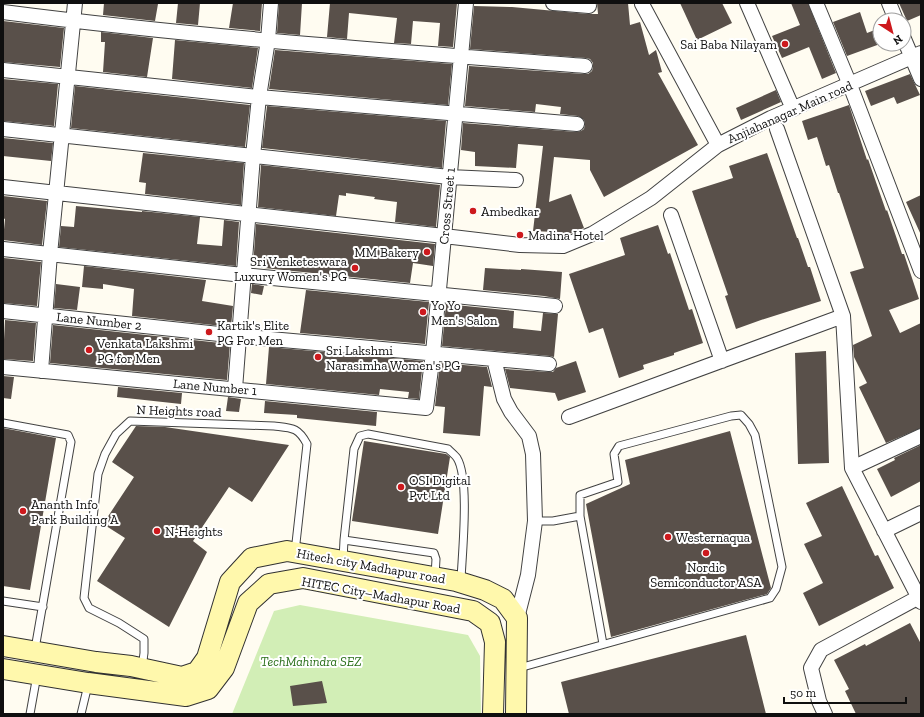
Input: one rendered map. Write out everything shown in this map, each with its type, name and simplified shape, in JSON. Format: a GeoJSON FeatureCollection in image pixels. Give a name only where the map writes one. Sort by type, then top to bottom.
{"type":"FeatureCollection","features":[{"type":"Feature","properties":{"kind":"main road","name":"Hitech city Madhapur road"},"geometry":{"type":"LineString","coordinates":[[3,646],[96,662],[142,668],[182,677],[197,672],[207,658],[230,582],[252,558],[287,551],[460,582],[485,590],[502,599],[517,618]]}},
{"type":"Feature","properties":{"kind":"main road","name":"HITEC City–Madhapur Road"},"geometry":{"type":"LineString","coordinates":[[3,669],[88,683],[186,696],[208,689],[224,668],[248,602],[269,584],[303,578],[473,611],[490,623],[495,642],[494,714]]}},
{"type":"Feature","properties":{"kind":"main road"},"geometry":{"type":"LineString","coordinates":[[516,714],[517,618]]}},
{"type":"Feature","properties":{"kind":"street"},"geometry":{"type":"LineString","coordinates":[[41,371],[50,254],[72,21],[75,3]]}},
{"type":"Feature","properties":{"kind":"street"},"geometry":{"type":"LineString","coordinates":[[235,389],[238,336],[249,214],[252,156],[268,40],[271,3]]}},
{"type":"Feature","properties":{"kind":"street","name":"Cross Street 1"},"geometry":{"type":"LineString","coordinates":[[426,408],[433,353],[466,3]]}},
{"type":"Feature","properties":{"kind":"street"},"geometry":{"type":"LineString","coordinates":[[553,3],[589,6]]}},
{"type":"Feature","properties":{"kind":"street"},"geometry":{"type":"LineString","coordinates":[[747,3],[793,109]]}},
{"type":"Feature","properties":{"kind":"street"},"geometry":{"type":"LineString","coordinates":[[816,3],[850,84],[921,271]]}},
{"type":"Feature","properties":{"kind":"street"},"geometry":{"type":"LineString","coordinates":[[642,4],[718,145]]}},
{"type":"Feature","properties":{"kind":"street"},"geometry":{"type":"LineString","coordinates":[[3,12],[72,21],[268,40],[586,66]]}},
{"type":"Feature","properties":{"kind":"street"},"geometry":{"type":"LineString","coordinates":[[916,55],[921,79]]}},
{"type":"Feature","properties":{"kind":"street","name":"Anjiahanagar Main road"},"geometry":{"type":"LineString","coordinates":[[3,187],[520,245],[563,246],[592,234],[651,198],[718,145],[771,118],[916,55]]}},
{"type":"Feature","properties":{"kind":"street"},"geometry":{"type":"LineString","coordinates":[[3,70],[259,97],[577,124]]}},
{"type":"Feature","properties":{"kind":"street"},"geometry":{"type":"LineString","coordinates":[[3,129],[449,177],[516,180]]}},
{"type":"Feature","properties":{"kind":"street"},"geometry":{"type":"LineString","coordinates":[[776,129],[843,316],[852,468],[920,598],[821,650],[811,668],[819,701],[825,714]]}},
{"type":"Feature","properties":{"kind":"street"},"geometry":{"type":"LineString","coordinates":[[671,215],[722,361]]}},
{"type":"Feature","properties":{"kind":"street"},"geometry":{"type":"LineString","coordinates":[[3,248],[244,276],[555,306]]}},
{"type":"Feature","properties":{"kind":"street","name":"Lane Number 2"},"geometry":{"type":"LineString","coordinates":[[3,311],[238,336],[549,364]]}},
{"type":"Feature","properties":{"kind":"street"},"geometry":{"type":"LineString","coordinates":[[568,417],[843,316]]}},
{"type":"Feature","properties":{"kind":"street"},"geometry":{"type":"LineString","coordinates":[[494,359],[504,399],[511,412],[529,436],[533,454],[535,521],[528,575],[517,618]]}},
{"type":"Feature","properties":{"kind":"street","name":"Lane Number 1"},"geometry":{"type":"LineString","coordinates":[[3,367],[426,408]]}},
{"type":"Feature","properties":{"kind":"street"},"geometry":{"type":"LineString","coordinates":[[852,468],[921,436]]}},
{"type":"Feature","properties":{"kind":"street"},"geometry":{"type":"LineString","coordinates":[[884,531],[921,513]]}},
{"type":"Feature","properties":{"kind":"lane"},"geometry":{"type":"LineString","coordinates":[[516,668],[770,598],[776,589],[782,567],[755,435],[749,424],[741,415],[731,416],[619,446],[614,454],[618,482],[580,495],[580,516],[603,644]]}},
{"type":"Feature","properties":{"kind":"lane","name":"N Heights road"},"geometry":{"type":"LineString","coordinates":[[142,668],[144,639],[119,623],[89,608],[84,598],[98,474],[105,454],[116,434],[130,421],[274,426],[294,428],[302,434],[307,444],[294,552]]}},
{"type":"Feature","properties":{"kind":"lane"},"geometry":{"type":"LineString","coordinates":[[3,423],[68,435],[71,442],[34,652]]}},
{"type":"Feature","properties":{"kind":"lane"},"geometry":{"type":"LineString","coordinates":[[343,561],[354,449],[360,436],[368,434],[448,449],[457,458],[461,470],[464,494],[460,582]]}},
{"type":"Feature","properties":{"kind":"lane"},"geometry":{"type":"LineString","coordinates":[[535,521],[580,516]]}},
{"type":"Feature","properties":{"kind":"lane"},"geometry":{"type":"LineString","coordinates":[[344,540],[434,553],[436,559],[435,578]]}},
{"type":"Feature","properties":{"kind":"lane"},"geometry":{"type":"LineString","coordinates":[[3,601],[43,607]]}},
{"type":"Feature","properties":{"kind":"lane"},"geometry":{"type":"LineString","coordinates":[[30,714],[37,675]]}},
{"type":"Feature","properties":{"kind":"lane"},"geometry":{"type":"LineString","coordinates":[[81,714],[88,683]]}},
{"type":"Feature","properties":{"kind":"green space","name":"TechMahindra SEZ"},"geometry":{"type":"Polygon","coordinates":[[[300,605],[468,635],[480,656],[481,714],[232,714],[274,611],[300,605]]]}},
{"type":"Feature","properties":{"kind":"building"},"geometry":{"type":"Polygon","coordinates":[[[104,3],[158,4],[155,21],[103,15],[104,3]]]}},
{"type":"Feature","properties":{"kind":"building"},"geometry":{"type":"Polygon","coordinates":[[[178,3],[200,3],[198,25],[176,23],[178,3]]]}},
{"type":"Feature","properties":{"kind":"building"},"geometry":{"type":"Polygon","coordinates":[[[233,3],[262,3],[260,31],[229,28],[233,3]]]}},
{"type":"Feature","properties":{"kind":"building"},"geometry":{"type":"Polygon","coordinates":[[[279,3],[302,3],[300,35],[277,33],[279,3]]]}},
{"type":"Feature","properties":{"kind":"building"},"geometry":{"type":"Polygon","coordinates":[[[330,3],[457,3],[453,47],[438,46],[440,23],[413,21],[411,44],[394,43],[397,18],[349,13],[347,39],[327,37],[330,3]]]}},
{"type":"Feature","properties":{"kind":"building"},"geometry":{"type":"Polygon","coordinates":[[[597,3],[628,3],[630,25],[640,22],[649,55],[656,50],[662,72],[658,73],[698,145],[604,197],[590,170],[590,160],[554,157],[549,202],[571,194],[584,228],[561,237],[556,237],[554,232],[533,231],[543,146],[518,144],[516,168],[475,166],[475,152],[461,150],[463,123],[576,132],[584,129],[584,120],[578,116],[560,114],[561,107],[536,104],[535,112],[465,106],[469,66],[588,74],[592,71],[593,63],[590,59],[586,58],[470,49],[474,6],[512,7],[598,14],[597,3]]]}},
{"type":"Feature","properties":{"kind":"building"},"geometry":{"type":"Polygon","coordinates":[[[680,3],[722,3],[732,23],[697,40],[680,3]]]}},
{"type":"Feature","properties":{"kind":"building"},"geometry":{"type":"Polygon","coordinates":[[[791,3],[808,3],[836,73],[822,79],[809,47],[782,58],[772,36],[800,25],[791,3]]]}},
{"type":"Feature","properties":{"kind":"building"},"geometry":{"type":"Polygon","coordinates":[[[899,3],[921,3],[921,15],[912,19],[912,12],[903,12],[899,3]]]}},
{"type":"Feature","properties":{"kind":"building"},"geometry":{"type":"Polygon","coordinates":[[[860,12],[867,33],[872,31],[872,47],[847,56],[833,22],[860,12]]]}},
{"type":"Feature","properties":{"kind":"building"},"geometry":{"type":"Polygon","coordinates":[[[3,21],[64,28],[60,67],[3,62],[3,21]]]}},
{"type":"Feature","properties":{"kind":"building"},"geometry":{"type":"Polygon","coordinates":[[[101,32],[153,38],[147,77],[103,72],[105,42],[101,42],[101,32]]]}},
{"type":"Feature","properties":{"kind":"building"},"geometry":{"type":"Polygon","coordinates":[[[175,40],[258,48],[252,88],[172,79],[175,40]]]}},
{"type":"Feature","properties":{"kind":"building"},"geometry":{"type":"Polygon","coordinates":[[[275,50],[452,64],[448,105],[269,89],[275,50]]]}},
{"type":"Feature","properties":{"kind":"building"},"geometry":{"type":"Polygon","coordinates":[[[910,74],[920,95],[897,104],[894,97],[871,106],[865,91],[910,74]]]}},
{"type":"Feature","properties":{"kind":"building"},"geometry":{"type":"Polygon","coordinates":[[[3,79],[58,84],[54,126],[3,121],[3,79]]]}},
{"type":"Feature","properties":{"kind":"building"},"geometry":{"type":"Polygon","coordinates":[[[75,86],[250,105],[245,147],[71,128],[75,86]]]}},
{"type":"Feature","properties":{"kind":"building"},"geometry":{"type":"Polygon","coordinates":[[[776,90],[781,102],[741,120],[736,108],[776,90]]]}},
{"type":"Feature","properties":{"kind":"building"},"geometry":{"type":"Polygon","coordinates":[[[849,105],[867,160],[868,159],[902,254],[904,254],[919,299],[889,310],[900,333],[921,323],[921,428],[886,443],[859,387],[867,383],[854,357],[853,345],[872,336],[850,272],[864,268],[829,165],[826,166],[817,137],[808,140],[802,121],[849,105]]]}},
{"type":"Feature","properties":{"kind":"building"},"geometry":{"type":"Polygon","coordinates":[[[267,106],[446,121],[442,168],[262,148],[267,106]]]}},
{"type":"Feature","properties":{"kind":"building"},"geometry":{"type":"Polygon","coordinates":[[[3,138],[53,143],[51,161],[3,156],[3,138]]]}},
{"type":"Feature","properties":{"kind":"building"},"geometry":{"type":"Polygon","coordinates":[[[143,153],[244,163],[241,205],[145,194],[146,183],[139,182],[143,153]]]}},
{"type":"Feature","properties":{"kind":"building"},"geometry":{"type":"Polygon","coordinates":[[[767,153],[797,238],[808,267],[810,267],[821,301],[736,329],[725,296],[728,295],[692,191],[733,178],[729,166],[767,153]]]}},
{"type":"Feature","properties":{"kind":"building"},"geometry":{"type":"Polygon","coordinates":[[[261,165],[440,185],[436,227],[395,222],[397,202],[346,193],[346,196],[339,195],[336,216],[258,207],[261,165]]]}},
{"type":"Feature","properties":{"kind":"building"},"geometry":{"type":"Polygon","coordinates":[[[921,195],[921,235],[906,202],[921,195]]]}},
{"type":"Feature","properties":{"kind":"building"},"geometry":{"type":"Polygon","coordinates":[[[3,196],[47,201],[42,245],[3,240],[5,219],[3,218],[3,196]]]}},
{"type":"Feature","properties":{"kind":"building"},"geometry":{"type":"Polygon","coordinates":[[[76,206],[200,217],[197,244],[222,246],[224,220],[239,222],[236,266],[59,247],[61,226],[74,227],[76,206]]]}},
{"type":"Feature","properties":{"kind":"building"},"geometry":{"type":"Polygon","coordinates":[[[256,224],[435,244],[433,266],[413,263],[410,283],[253,267],[256,224]]]}},
{"type":"Feature","properties":{"kind":"building"},"geometry":{"type":"Polygon","coordinates":[[[658,225],[668,254],[670,253],[689,310],[692,309],[703,343],[674,353],[674,355],[643,365],[644,369],[619,378],[603,328],[589,333],[569,274],[625,255],[620,238],[658,225]]]}},
{"type":"Feature","properties":{"kind":"building"},"geometry":{"type":"Polygon","coordinates":[[[4,258],[41,262],[37,306],[3,303],[4,258]]]}},
{"type":"Feature","properties":{"kind":"building"},"geometry":{"type":"Polygon","coordinates":[[[84,266],[206,280],[202,301],[233,306],[231,327],[132,316],[134,289],[103,284],[103,289],[82,287],[84,266]]]}},
{"type":"Feature","properties":{"kind":"building"},"geometry":{"type":"Polygon","coordinates":[[[485,268],[562,272],[560,299],[483,290],[485,268]]]}},
{"type":"Feature","properties":{"kind":"building"},"geometry":{"type":"Polygon","coordinates":[[[56,284],[80,287],[77,310],[54,308],[56,284]]]}},
{"type":"Feature","properties":{"kind":"building"},"geometry":{"type":"Polygon","coordinates":[[[252,284],[264,286],[262,295],[251,293],[252,284]]]}},
{"type":"Feature","properties":{"kind":"building"},"geometry":{"type":"Polygon","coordinates":[[[306,290],[429,302],[425,344],[300,333],[306,290]]]}},
{"type":"Feature","properties":{"kind":"building"},"geometry":{"type":"Polygon","coordinates":[[[446,304],[514,311],[513,328],[541,331],[543,313],[558,314],[554,357],[442,346],[446,304]]]}},
{"type":"Feature","properties":{"kind":"building"},"geometry":{"type":"Polygon","coordinates":[[[5,320],[36,323],[33,361],[3,359],[5,320]]]}},
{"type":"Feature","properties":{"kind":"building"},"geometry":{"type":"Polygon","coordinates":[[[53,325],[230,344],[227,380],[50,363],[53,325]]]}},
{"type":"Feature","properties":{"kind":"building"},"geometry":{"type":"Polygon","coordinates":[[[269,347],[423,361],[419,399],[408,398],[409,392],[380,389],[379,395],[266,384],[269,347]]]}},
{"type":"Feature","properties":{"kind":"building"},"geometry":{"type":"Polygon","coordinates":[[[826,351],[829,463],[798,464],[795,353],[826,351]]]}},
{"type":"Feature","properties":{"kind":"building"},"geometry":{"type":"Polygon","coordinates":[[[576,361],[586,392],[558,401],[555,393],[510,388],[505,369],[553,372],[556,368],[576,361]]]}},
{"type":"Feature","properties":{"kind":"building"},"geometry":{"type":"Polygon","coordinates":[[[440,363],[487,367],[492,387],[484,386],[480,436],[443,433],[445,407],[435,406],[440,363]]]}},
{"type":"Feature","properties":{"kind":"building"},"geometry":{"type":"Polygon","coordinates":[[[3,376],[14,377],[11,399],[3,398],[3,376]]]}},
{"type":"Feature","properties":{"kind":"building"},"geometry":{"type":"Polygon","coordinates":[[[118,387],[182,393],[181,404],[117,397],[118,387]]]}},
{"type":"Feature","properties":{"kind":"building"},"geometry":{"type":"Polygon","coordinates":[[[228,397],[241,399],[239,412],[226,411],[228,397]]]}},
{"type":"Feature","properties":{"kind":"building"},"geometry":{"type":"Polygon","coordinates":[[[265,401],[377,412],[376,426],[297,418],[297,415],[264,413],[265,401]]]}},
{"type":"Feature","properties":{"kind":"building","name":"N-Heights"},"geometry":{"type":"Polygon","coordinates":[[[136,426],[165,427],[289,445],[252,502],[229,487],[193,541],[207,552],[169,627],[97,581],[125,538],[103,524],[134,477],[112,462],[136,426]]]}},
{"type":"Feature","properties":{"kind":"building","name":"Ananth Info Park Building A"},"geometry":{"type":"Polygon","coordinates":[[[3,428],[56,438],[30,590],[3,586],[3,428]]]}},
{"type":"Feature","properties":{"kind":"building"},"geometry":{"type":"Polygon","coordinates":[[[730,431],[771,588],[767,594],[611,637],[586,504],[630,484],[625,460],[730,431]]]}},
{"type":"Feature","properties":{"kind":"building","name":"OSI Digital Pvt Ltd"},"geometry":{"type":"Polygon","coordinates":[[[364,441],[446,454],[450,457],[438,534],[352,521],[364,441]]]}},
{"type":"Feature","properties":{"kind":"building"},"geometry":{"type":"Polygon","coordinates":[[[921,445],[921,481],[891,497],[877,469],[895,460],[894,458],[921,445]]]}},
{"type":"Feature","properties":{"kind":"building"},"geometry":{"type":"Polygon","coordinates":[[[842,486],[875,556],[878,555],[894,588],[819,626],[803,593],[823,583],[804,544],[822,536],[806,503],[842,486]]]}},
{"type":"Feature","properties":{"kind":"building"},"geometry":{"type":"Polygon","coordinates":[[[910,623],[921,644],[921,714],[856,714],[845,691],[849,689],[834,660],[865,644],[866,646],[910,623]]]}},
{"type":"Feature","properties":{"kind":"building"},"geometry":{"type":"Polygon","coordinates":[[[746,635],[766,714],[569,714],[561,682],[746,635]]]}},
{"type":"Feature","properties":{"kind":"building"},"geometry":{"type":"Polygon","coordinates":[[[322,681],[327,703],[293,706],[290,686],[322,681]]]}},
{"type":"Feature","properties":{"kind":"place","name":"Sai Baba Nilayam"},"geometry":{"type":"Point","coordinates":[785,44]}},
{"type":"Feature","properties":{"kind":"place","name":"Ambedkar"},"geometry":{"type":"Point","coordinates":[473,211]}},
{"type":"Feature","properties":{"kind":"place","name":"Madina Hotel"},"geometry":{"type":"Point","coordinates":[520,235]}},
{"type":"Feature","properties":{"kind":"place","name":"MM Bakery"},"geometry":{"type":"Point","coordinates":[427,252]}},
{"type":"Feature","properties":{"kind":"place","name":"Sri Venketeswara Luxury Women's PG"},"geometry":{"type":"Point","coordinates":[355,268]}},
{"type":"Feature","properties":{"kind":"place","name":"Yo Yo Men's Salon"},"geometry":{"type":"Point","coordinates":[423,312]}},
{"type":"Feature","properties":{"kind":"place","name":"Kartik's Elite PG For Men"},"geometry":{"type":"Point","coordinates":[209,332]}},
{"type":"Feature","properties":{"kind":"place","name":"Venkata Lakshmi PG for Men"},"geometry":{"type":"Point","coordinates":[89,350]}},
{"type":"Feature","properties":{"kind":"place","name":"Sri Lakshmi Narasimha Women's PG"},"geometry":{"type":"Point","coordinates":[318,357]}},
{"type":"Feature","properties":{"kind":"place","name":"OSI Digital Pvt Ltd"},"geometry":{"type":"Point","coordinates":[401,487]}},
{"type":"Feature","properties":{"kind":"place","name":"Ananth Info Park Building A"},"geometry":{"type":"Point","coordinates":[23,511]}},
{"type":"Feature","properties":{"kind":"place","name":"N-Heights"},"geometry":{"type":"Point","coordinates":[157,531]}},
{"type":"Feature","properties":{"kind":"place","name":"Westernaqua"},"geometry":{"type":"Point","coordinates":[668,537]}},
{"type":"Feature","properties":{"kind":"place","name":"Nordic Semiconductor ASA"},"geometry":{"type":"Point","coordinates":[706,553]}}]}
